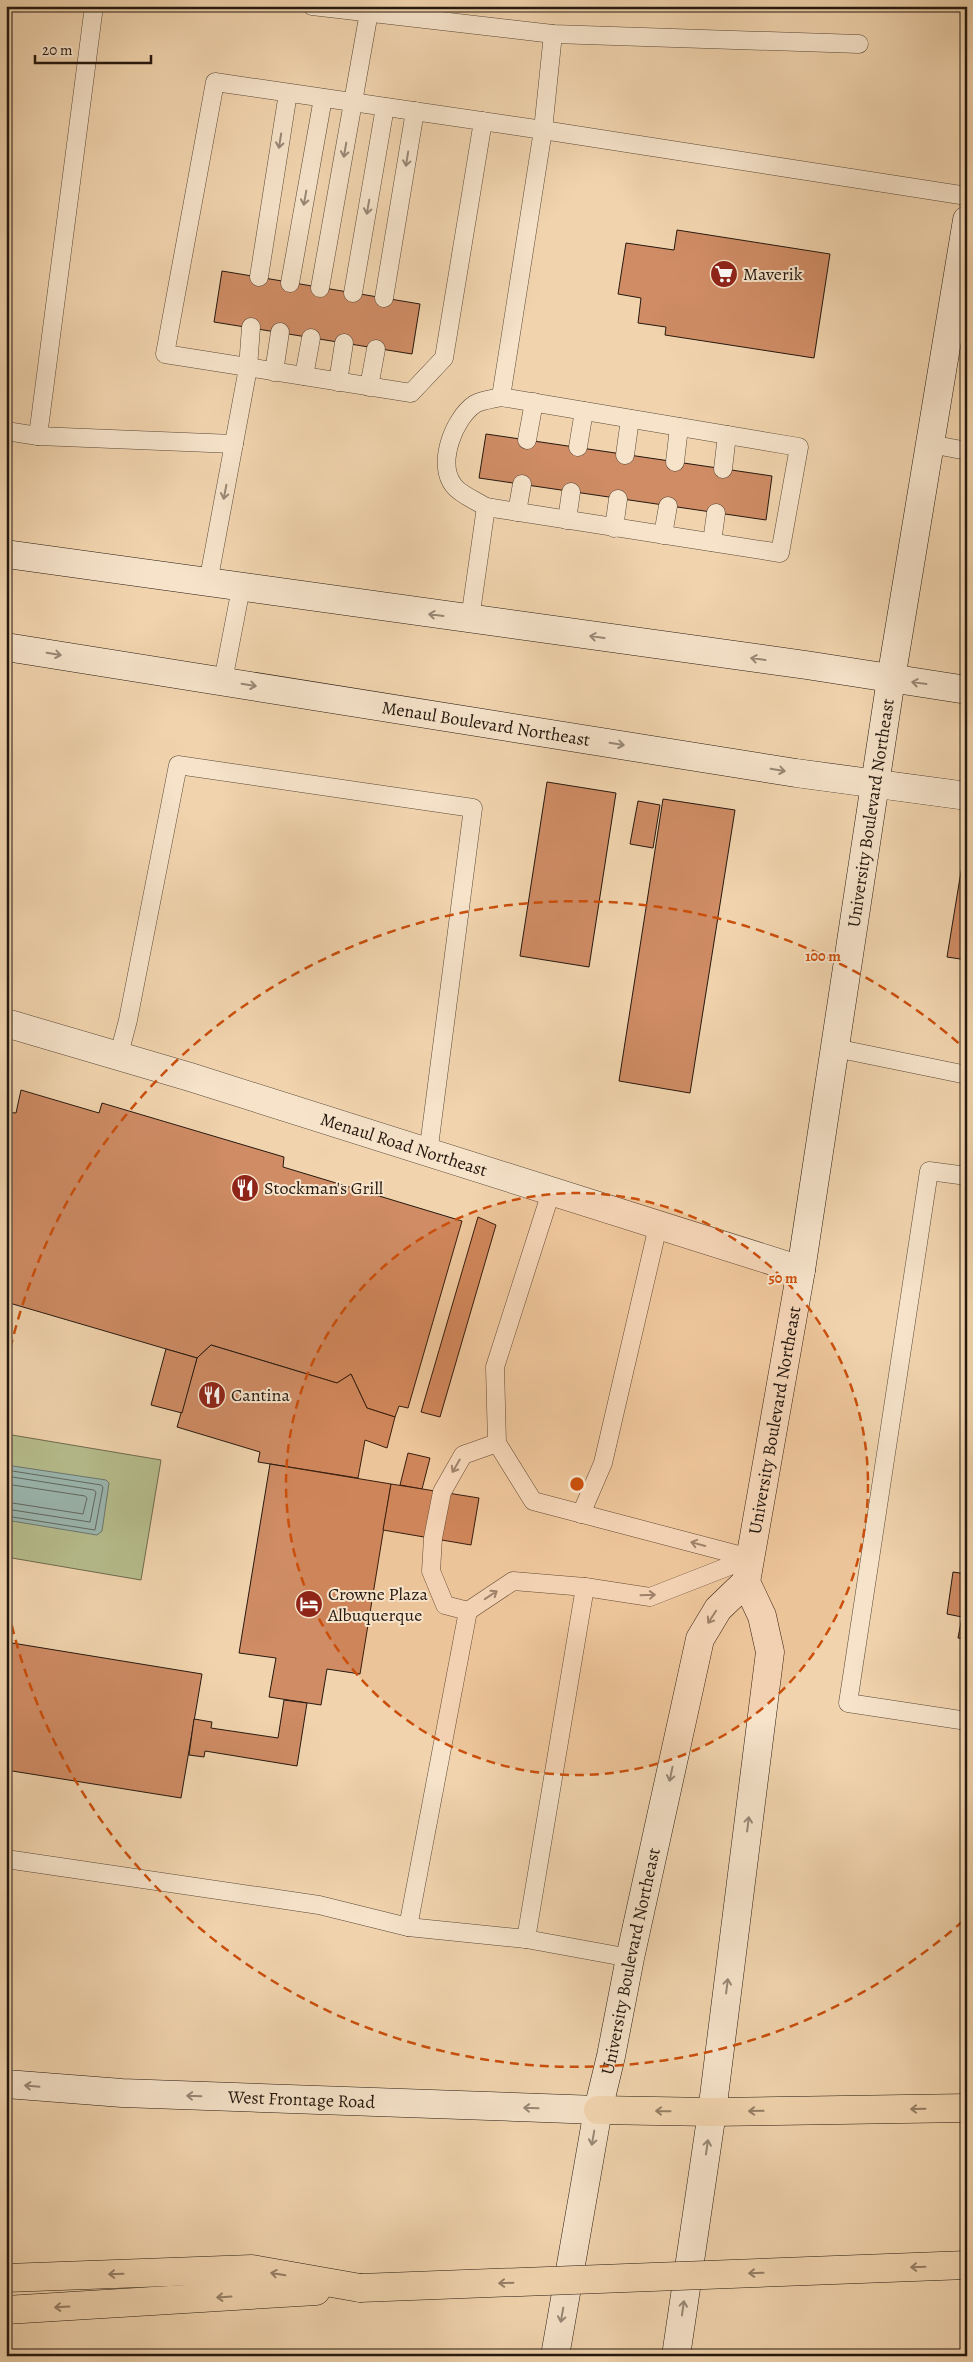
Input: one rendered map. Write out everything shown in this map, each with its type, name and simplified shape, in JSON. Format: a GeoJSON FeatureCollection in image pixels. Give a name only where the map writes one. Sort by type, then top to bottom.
{"type":"FeatureCollection","features":[{"type":"Feature","properties":{"kind":"highway"},"geometry":{"type":"LineString","coordinates":[[598,2110],[712,2112],[967,2108]]}},
{"type":"Feature","properties":{"kind":"highway"},"geometry":{"type":"LineString","coordinates":[[6,2310],[360,2288],[967,2265]]}},
{"type":"Feature","properties":{"kind":"highway"},"geometry":{"type":"LineString","coordinates":[[6,2278],[252,2269],[360,2288]]}},
{"type":"Feature","properties":{"kind":"main road","name":"University Boulevard Northeast"},"geometry":{"type":"LineString","coordinates":[[555,2356],[598,2110],[612,2056],[630,1958],[700,1639],[718,1609],[748,1570],[801,1270],[891,679],[967,220]]}},
{"type":"Feature","properties":{"kind":"main road"},"geometry":{"type":"LineString","coordinates":[[6,554],[967,690]]}},
{"type":"Feature","properties":{"kind":"main road","name":"Menaul Boulevard Northeast"},"geometry":{"type":"LineString","coordinates":[[6,647],[876,785],[967,796]]}},
{"type":"Feature","properties":{"kind":"main road","name":"Menaul Road Northeast"},"geometry":{"type":"LineString","coordinates":[[6,1023],[118,1058],[190,1077],[428,1154],[801,1270]]}},
{"type":"Feature","properties":{"kind":"main road"},"geometry":{"type":"LineString","coordinates":[[676,2356],[712,2112],[770,1652],[762,1616],[748,1570]]}},
{"type":"Feature","properties":{"kind":"main road","name":"West Frontage Road"},"geometry":{"type":"LineString","coordinates":[[6,2084],[122,2094],[598,2110]]}},
{"type":"Feature","properties":{"kind":"lane"},"geometry":{"type":"LineString","coordinates":[[38,436],[94,6]]}},
{"type":"Feature","properties":{"kind":"lane"},"geometry":{"type":"LineString","coordinates":[[312,6],[553,34],[859,44]]}},
{"type":"Feature","properties":{"kind":"lane"},"geometry":{"type":"LineString","coordinates":[[320,288],[370,12]]}},
{"type":"Feature","properties":{"kind":"lane"},"geometry":{"type":"LineString","coordinates":[[501,397],[543,130],[553,34]]}},
{"type":"Feature","properties":{"kind":"lane"},"geometry":{"type":"LineString","coordinates":[[483,122],[444,358],[411,393],[165,354],[215,82],[543,130],[967,196]]}},
{"type":"Feature","properties":{"kind":"lane"},"geometry":{"type":"LineString","coordinates":[[259,277],[288,92]]}},
{"type":"Feature","properties":{"kind":"lane"},"geometry":{"type":"LineString","coordinates":[[290,282],[323,98]]}},
{"type":"Feature","properties":{"kind":"lane"},"geometry":{"type":"LineString","coordinates":[[353,293],[385,107]]}},
{"type":"Feature","properties":{"kind":"lane"},"geometry":{"type":"LineString","coordinates":[[384,298],[415,111]]}},
{"type":"Feature","properties":{"kind":"lane"},"geometry":{"type":"LineString","coordinates":[[208,583],[248,368],[251,327]]}},
{"type":"Feature","properties":{"kind":"lane"},"geometry":{"type":"LineString","coordinates":[[274,372],[280,332]]}},
{"type":"Feature","properties":{"kind":"lane"},"geometry":{"type":"LineString","coordinates":[[304,376],[311,338]]}},
{"type":"Feature","properties":{"kind":"lane"},"geometry":{"type":"LineString","coordinates":[[338,382],[344,343]]}},
{"type":"Feature","properties":{"kind":"lane"},"geometry":{"type":"LineString","coordinates":[[369,387],[376,349]]}},
{"type":"Feature","properties":{"kind":"lane"},"geometry":{"type":"LineString","coordinates":[[501,397],[799,447],[780,553],[486,507],[454,487],[448,472],[448,447],[458,420],[476,404],[501,397]]}},
{"type":"Feature","properties":{"kind":"lane"},"geometry":{"type":"LineString","coordinates":[[527,440],[534,402]]}},
{"type":"Feature","properties":{"kind":"lane"},"geometry":{"type":"LineString","coordinates":[[578,447],[584,411]]}},
{"type":"Feature","properties":{"kind":"lane"},"geometry":{"type":"LineString","coordinates":[[625,455],[630,419]]}},
{"type":"Feature","properties":{"kind":"lane"},"geometry":{"type":"LineString","coordinates":[[675,462],[679,427]]}},
{"type":"Feature","properties":{"kind":"lane"},"geometry":{"type":"LineString","coordinates":[[6,431],[38,436],[234,444]]}},
{"type":"Feature","properties":{"kind":"lane"},"geometry":{"type":"LineString","coordinates":[[722,469],[727,435]]}},
{"type":"Feature","properties":{"kind":"lane"},"geometry":{"type":"LineString","coordinates":[[930,444],[967,451]]}},
{"type":"Feature","properties":{"kind":"lane"},"geometry":{"type":"LineString","coordinates":[[517,512],[522,484]]}},
{"type":"Feature","properties":{"kind":"lane"},"geometry":{"type":"LineString","coordinates":[[567,520],[571,492]]}},
{"type":"Feature","properties":{"kind":"lane"},"geometry":{"type":"LineString","coordinates":[[614,528],[618,499]]}},
{"type":"Feature","properties":{"kind":"lane"},"geometry":{"type":"LineString","coordinates":[[663,535],[668,506]]}},
{"type":"Feature","properties":{"kind":"lane"},"geometry":{"type":"LineString","coordinates":[[470,619],[486,507]]}},
{"type":"Feature","properties":{"kind":"lane"},"geometry":{"type":"LineString","coordinates":[[712,542],[716,513]]}},
{"type":"Feature","properties":{"kind":"lane"},"geometry":{"type":"LineString","coordinates":[[223,681],[241,588]]}},
{"type":"Feature","properties":{"kind":"lane"},"geometry":{"type":"LineString","coordinates":[[118,1058],[128,1020],[178,765],[472,808],[428,1154]]}},
{"type":"Feature","properties":{"kind":"lane"},"geometry":{"type":"LineString","coordinates":[[835,1048],[967,1075]]}},
{"type":"Feature","properties":{"kind":"lane"},"geometry":{"type":"LineString","coordinates":[[967,1176],[929,1171],[848,1703],[967,1721]]}},
{"type":"Feature","properties":{"kind":"lane"},"geometry":{"type":"LineString","coordinates":[[551,1192],[495,1367],[497,1444],[533,1502],[581,1514],[748,1570]]}},
{"type":"Feature","properties":{"kind":"lane"},"geometry":{"type":"LineString","coordinates":[[581,1514],[603,1463],[658,1226]]}},
{"type":"Feature","properties":{"kind":"lane"},"geometry":{"type":"LineString","coordinates":[[468,1611],[445,1605],[431,1570],[433,1538],[442,1492],[463,1455],[497,1444]]}},
{"type":"Feature","properties":{"kind":"lane"},"geometry":{"type":"LineString","coordinates":[[408,1927],[468,1611],[513,1581],[585,1587],[650,1597],[748,1570]]}},
{"type":"Feature","properties":{"kind":"lane"},"geometry":{"type":"LineString","coordinates":[[526,1940],[585,1587]]}},
{"type":"Feature","properties":{"kind":"lane"},"geometry":{"type":"LineString","coordinates":[[6,1859],[319,1905],[408,1927],[526,1940],[630,1958]]}},
{"type":"Feature","properties":{"kind":"green space"},"geometry":{"type":"Polygon","coordinates":[[[6,1434],[161,1460],[141,1580],[6,1557],[6,1434]]]}},
{"type":"Feature","properties":{"kind":"water"},"geometry":{"type":"Polygon","coordinates":[[[6,1465],[106,1480],[109,1483],[102,1531],[97,1535],[6,1520],[6,1465]]]}},
{"type":"Feature","properties":{"kind":"building","name":"Maverik"},"geometry":{"type":"Polygon","coordinates":[[[677,230],[830,254],[814,358],[665,335],[666,327],[638,323],[641,298],[618,294],[626,243],[674,250],[677,230]]]}},
{"type":"Feature","properties":{"kind":"building"},"geometry":{"type":"Polygon","coordinates":[[[222,271],[420,304],[412,354],[214,322],[222,271]]]}},
{"type":"Feature","properties":{"kind":"building"},"geometry":{"type":"Polygon","coordinates":[[[486,434],[772,476],[766,520],[479,478],[486,434]]]}},
{"type":"Feature","properties":{"kind":"building"},"geometry":{"type":"Polygon","coordinates":[[[547,782],[616,793],[589,967],[520,956],[547,782]]]}},
{"type":"Feature","properties":{"kind":"building"},"geometry":{"type":"Polygon","coordinates":[[[663,799],[735,810],[690,1093],[619,1081],[663,799]]]}},
{"type":"Feature","properties":{"kind":"building"},"geometry":{"type":"Polygon","coordinates":[[[638,801],[660,805],[653,848],[630,844],[638,801]]]}},
{"type":"Feature","properties":{"kind":"building"},"geometry":{"type":"Polygon","coordinates":[[[967,841],[967,960],[947,957],[967,841]]]}},
{"type":"Feature","properties":{"kind":"building"},"geometry":{"type":"Polygon","coordinates":[[[21,1090],[99,1113],[102,1103],[284,1157],[283,1167],[462,1221],[408,1408],[399,1406],[395,1417],[367,1408],[351,1374],[337,1383],[211,1345],[197,1358],[6,1302],[6,1112],[16,1113],[21,1090]]]}},
{"type":"Feature","properties":{"kind":"building"},"geometry":{"type":"Polygon","coordinates":[[[478,1217],[496,1225],[440,1417],[421,1412],[478,1217]]]}},
{"type":"Feature","properties":{"kind":"building"},"geometry":{"type":"Polygon","coordinates":[[[211,1345],[337,1383],[351,1374],[367,1408],[395,1417],[387,1448],[365,1440],[358,1478],[258,1462],[260,1452],[177,1427],[197,1358],[211,1345]]]}},
{"type":"Feature","properties":{"kind":"building"},"geometry":{"type":"Polygon","coordinates":[[[166,1349],[197,1358],[182,1413],[151,1405],[166,1349]]]}},
{"type":"Feature","properties":{"kind":"building"},"geometry":{"type":"Polygon","coordinates":[[[408,1453],[430,1458],[422,1489],[400,1485],[408,1453]]]}},
{"type":"Feature","properties":{"kind":"building","name":"Crowne Plaza Albuquerque"},"geometry":{"type":"Polygon","coordinates":[[[270,1464],[391,1484],[360,1674],[327,1669],[321,1705],[269,1697],[276,1658],[239,1653],[270,1464]]]}},
{"type":"Feature","properties":{"kind":"building"},"geometry":{"type":"Polygon","coordinates":[[[391,1484],[479,1498],[471,1545],[383,1530],[391,1484]]]}},
{"type":"Feature","properties":{"kind":"building"},"geometry":{"type":"Polygon","coordinates":[[[953,1572],[967,1574],[967,1639],[958,1638],[962,1617],[947,1614],[953,1572]]]}},
{"type":"Feature","properties":{"kind":"building"},"geometry":{"type":"Polygon","coordinates":[[[6,1642],[202,1674],[181,1798],[6,1770],[6,1642]]]}},
{"type":"Feature","properties":{"kind":"building"},"geometry":{"type":"Polygon","coordinates":[[[284,1700],[307,1703],[297,1766],[205,1751],[204,1757],[189,1755],[194,1719],[212,1722],[211,1728],[278,1738],[284,1700]]]}},
{"type":"Feature","properties":{"kind":"place","name":"Maverik"},"geometry":{"type":"Point","coordinates":[724,274]}},
{"type":"Feature","properties":{"kind":"place","name":"Stockman's Grill"},"geometry":{"type":"Point","coordinates":[245,1188]}},
{"type":"Feature","properties":{"kind":"place","name":"Cantina"},"geometry":{"type":"Point","coordinates":[212,1395]}},
{"type":"Feature","properties":{"kind":"place","name":"Crowne Plaza Albuquerque"},"geometry":{"type":"Point","coordinates":[309,1604]}}]}
